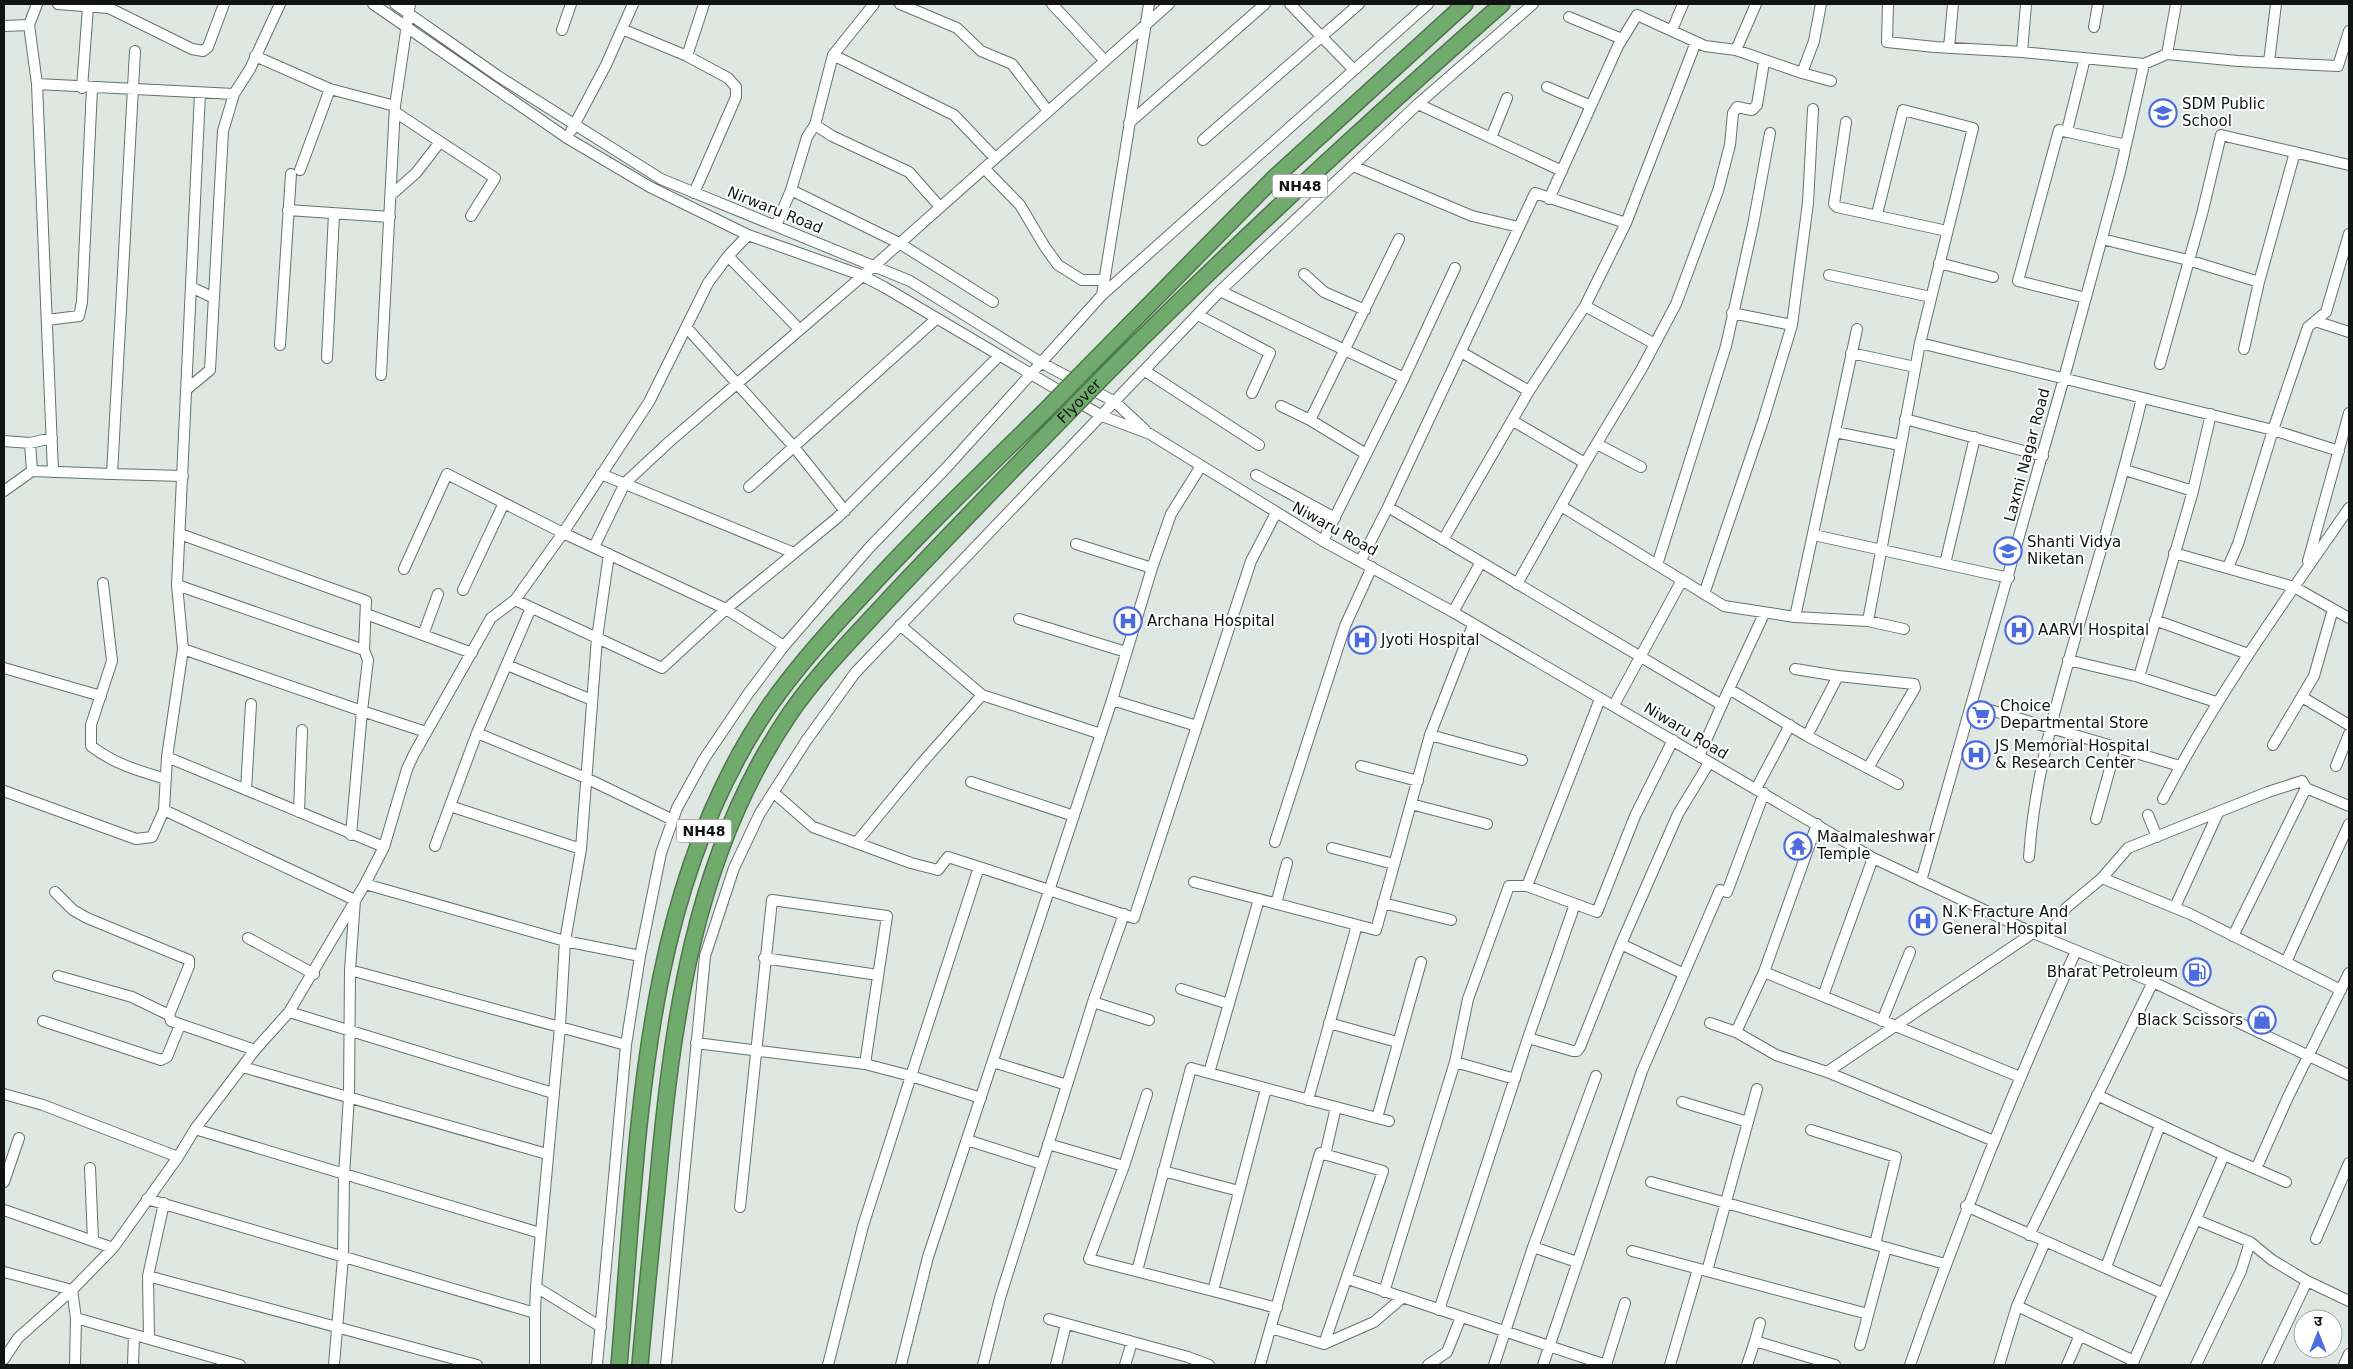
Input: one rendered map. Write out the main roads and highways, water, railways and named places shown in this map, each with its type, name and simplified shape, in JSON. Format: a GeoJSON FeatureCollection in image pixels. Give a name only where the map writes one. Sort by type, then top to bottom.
{"type":"FeatureCollection","features":[{"type":"Feature","properties":{"kind":"highway","name":"Flyover"},"geometry":{"type":"LineString","coordinates":[[619,1365],[642,1094],[654,1017],[674,918],[687,875],[710,816],[739,756],[768,708],[808,655],[930,524],[1043,413],[1272,179],[1466,4]]}},
{"type":"Feature","properties":{"kind":"highway","name":"Flyover"},"geometry":{"type":"LineString","coordinates":[[640,1365],[665,1095],[675,1023],[699,911],[735,818],[757,769],[790,714],[845,646],[1104,376],[1230,251],[1396,97],[1502,4]]}},
{"type":"Feature","properties":{"kind":"place","name":"SDM Public School"},"geometry":{"type":"Point","coordinates":[2163,113]}},
{"type":"Feature","properties":{"kind":"place","name":"Shanti Vidya Niketan"},"geometry":{"type":"Point","coordinates":[2008,551]}},
{"type":"Feature","properties":{"kind":"place","name":"Archana Hospital"},"geometry":{"type":"Point","coordinates":[1128,621]}},
{"type":"Feature","properties":{"kind":"place","name":"AARVI Hospital"},"geometry":{"type":"Point","coordinates":[2019,630]}},
{"type":"Feature","properties":{"kind":"place","name":"Jyoti Hospital"},"geometry":{"type":"Point","coordinates":[1362,640]}},
{"type":"Feature","properties":{"kind":"place","name":"Choice Departmental Store"},"geometry":{"type":"Point","coordinates":[1981,715]}},
{"type":"Feature","properties":{"kind":"place","name":"JS Memorial Hospital & Research Center"},"geometry":{"type":"Point","coordinates":[1976,755]}},
{"type":"Feature","properties":{"kind":"place","name":"Maalmaleshwar Temple"},"geometry":{"type":"Point","coordinates":[1798,846]}},
{"type":"Feature","properties":{"kind":"place","name":"N.K Fracture And General Hospital"},"geometry":{"type":"Point","coordinates":[1923,921]}},
{"type":"Feature","properties":{"kind":"place","name":"Bharat Petroleum"},"geometry":{"type":"Point","coordinates":[2197,972]}},
{"type":"Feature","properties":{"kind":"place","name":"Black Scissors"},"geometry":{"type":"Point","coordinates":[2262,1020]}}]}
